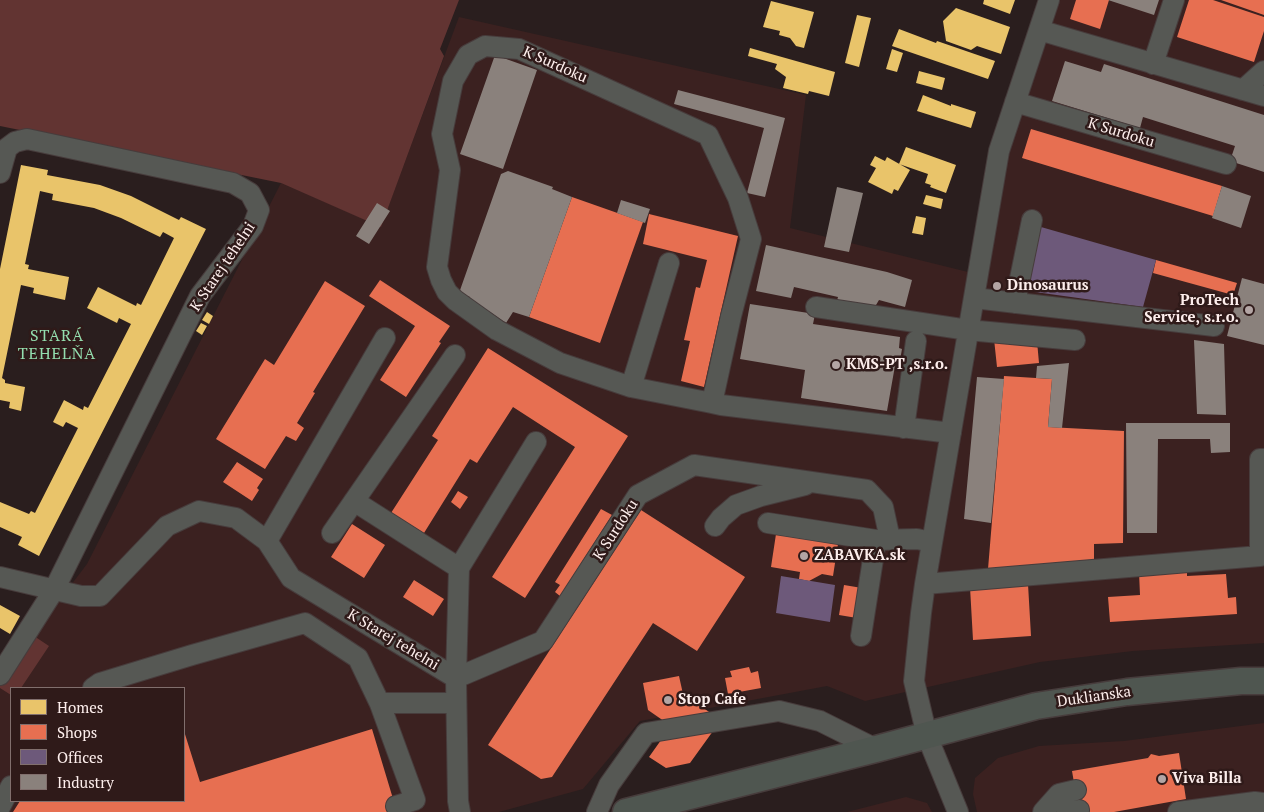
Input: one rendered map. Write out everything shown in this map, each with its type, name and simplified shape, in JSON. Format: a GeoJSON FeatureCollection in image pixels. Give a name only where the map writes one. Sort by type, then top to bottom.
{"type":"FeatureCollection","features":[{"type":"Feature","properties":{"kind":"main road","name":"Duklianska"},"geometry":{"type":"LineString","coordinates":[[632,811],[927,736],[1036,706],[1181,686],[1264,681]]}},
{"type":"Feature","properties":{"kind":"street"},"geometry":{"type":"LineString","coordinates":[[958,812],[927,736],[914,681],[925,584],[999,151],[1049,0]]}},
{"type":"Feature","properties":{"kind":"street"},"geometry":{"type":"LineString","coordinates":[[1153,64],[1174,0]]}},
{"type":"Feature","properties":{"kind":"street"},"geometry":{"type":"LineString","coordinates":[[1039,30],[1264,96]]}},
{"type":"Feature","properties":{"kind":"street","name":"K Surdoku"},"geometry":{"type":"LineString","coordinates":[[712,403],[731,316],[751,239],[738,198],[708,135],[519,49],[486,46],[468,55],[453,81],[442,134],[450,170],[437,267],[447,292],[455,300],[497,330],[560,363],[631,386],[712,403],[950,433]]}},
{"type":"Feature","properties":{"kind":"street"},"geometry":{"type":"LineString","coordinates":[[1243,90],[1264,71]]}},
{"type":"Feature","properties":{"kind":"street","name":"K Surdoku"},"geometry":{"type":"LineString","coordinates":[[1015,102],[1226,164]]}},
{"type":"Feature","properties":{"kind":"street","name":"K Starej tehelni"},"geometry":{"type":"LineString","coordinates":[[0,173],[7,148],[15,142],[27,139],[233,183],[250,193],[259,210],[253,226],[200,296],[54,590],[0,675]]}},
{"type":"Feature","properties":{"kind":"street"},"geometry":{"type":"LineString","coordinates":[[1015,303],[1032,220]]}},
{"type":"Feature","properties":{"kind":"street"},"geometry":{"type":"LineString","coordinates":[[631,386],[669,263]]}},
{"type":"Feature","properties":{"kind":"street"},"geometry":{"type":"LineString","coordinates":[[974,298],[1214,326]]}},
{"type":"Feature","properties":{"kind":"street"},"geometry":{"type":"LineString","coordinates":[[816,307],[968,330],[1076,340]]}},
{"type":"Feature","properties":{"kind":"street"},"geometry":{"type":"LineString","coordinates":[[267,542],[385,338]]}},
{"type":"Feature","properties":{"kind":"street"},"geometry":{"type":"LineString","coordinates":[[904,428],[916,340]]}},
{"type":"Feature","properties":{"kind":"street"},"geometry":{"type":"LineString","coordinates":[[332,533],[455,356]]}},
{"type":"Feature","properties":{"kind":"street"},"geometry":{"type":"LineString","coordinates":[[456,678],[459,568],[536,442]]}},
{"type":"Feature","properties":{"kind":"street"},"geometry":{"type":"LineString","coordinates":[[925,584],[1260,556],[1262,506],[1260,459],[1264,459]]}},
{"type":"Feature","properties":{"kind":"street","name":"K Surdoku"},"geometry":{"type":"LineString","coordinates":[[456,678],[542,641],[638,495],[694,464],[868,490],[883,507],[883,539]]}},
{"type":"Feature","properties":{"kind":"street","name":"K Surdoku"},"geometry":{"type":"LineString","coordinates":[[715,526],[736,505],[814,482]]}},
{"type":"Feature","properties":{"kind":"street"},"geometry":{"type":"LineString","coordinates":[[354,501],[459,568]]}},
{"type":"Feature","properties":{"kind":"street","name":"K Starej tehelni"},"geometry":{"type":"LineString","coordinates":[[0,577],[81,596],[100,596],[167,526],[199,511],[236,518],[267,542],[291,578],[456,678],[458,802],[460,812]]}},
{"type":"Feature","properties":{"kind":"street"},"geometry":{"type":"LineString","coordinates":[[768,523],[883,539],[916,539],[932,542]]}},
{"type":"Feature","properties":{"kind":"street"},"geometry":{"type":"LineString","coordinates":[[861,636],[883,539]]}},
{"type":"Feature","properties":{"kind":"street"},"geometry":{"type":"LineString","coordinates":[[94,687],[100,683],[192,654],[305,623],[358,658],[380,704],[415,800],[396,806]]}},
{"type":"Feature","properties":{"kind":"street"},"geometry":{"type":"LineString","coordinates":[[383,703],[456,703]]}},
{"type":"Feature","properties":{"kind":"street"},"geometry":{"type":"LineString","coordinates":[[597,812],[609,785],[646,733],[779,711],[820,721],[876,749]]}},
{"type":"Feature","properties":{"kind":"street"},"geometry":{"type":"LineString","coordinates":[[0,807],[10,788]]}},
{"type":"Feature","properties":{"kind":"street"},"geometry":{"type":"LineString","coordinates":[[1043,812],[1060,794],[1076,790]]}},
{"type":"Feature","properties":{"kind":"street"},"geometry":{"type":"LineString","coordinates":[[1178,812],[1249,804]]}},
{"type":"Feature","properties":{"kind":"shaded area"},"geometry":{"type":"Polygon","coordinates":[[[0,0],[459,0],[440,49],[444,56],[381,227],[281,183],[0,126],[0,0]]]}},
{"type":"Feature","properties":{"kind":"shaded area"},"geometry":{"type":"Polygon","coordinates":[[[1052,0],[1264,0],[1264,643],[1133,651],[1040,662],[865,701],[827,686],[640,721],[583,789],[499,812],[0,812],[0,678],[87,564],[281,183],[381,226],[459,17],[806,95],[790,228],[968,272],[1052,0]]]}},
{"type":"Feature","properties":{"kind":"shaded area"},"geometry":{"type":"Polygon","coordinates":[[[31,634],[49,646],[22,687],[10,687],[10,694],[0,688],[0,681],[31,634]]]}},
{"type":"Feature","properties":{"kind":"shaded area"},"geometry":{"type":"Polygon","coordinates":[[[1264,723],[1264,812],[977,812],[973,794],[975,778],[998,758],[1039,746],[1124,741],[1264,723]]]}},
{"type":"Feature","properties":{"kind":"shaded area"},"geometry":{"type":"Polygon","coordinates":[[[906,797],[927,803],[932,812],[847,812],[906,797]]]}},
{"type":"Feature","properties":{"kind":"building: Homes"},"geometry":{"type":"Polygon","coordinates":[[[984,0],[1015,0],[1010,14],[983,4],[984,0]]]}},
{"type":"Feature","properties":{"kind":"building: Homes"},"geometry":{"type":"Polygon","coordinates":[[[771,1],[814,12],[804,48],[796,46],[790,38],[779,35],[780,31],[763,27],[771,1]]]}},
{"type":"Feature","properties":{"kind":"building: Homes"},"geometry":{"type":"Polygon","coordinates":[[[956,8],[1010,27],[1001,54],[977,46],[971,50],[946,41],[943,21],[956,8]]]}},
{"type":"Feature","properties":{"kind":"building: Homes"},"geometry":{"type":"Polygon","coordinates":[[[857,15],[871,18],[859,67],[845,63],[857,15]]]}},
{"type":"Feature","properties":{"kind":"building: Homes"},"geometry":{"type":"Polygon","coordinates":[[[899,29],[936,43],[937,41],[995,61],[988,79],[892,46],[899,29]]]}},
{"type":"Feature","properties":{"kind":"building: Homes"},"geometry":{"type":"Polygon","coordinates":[[[750,48],[835,72],[829,96],[809,91],[808,94],[783,88],[786,77],[775,69],[777,64],[748,56],[750,48]]]}},
{"type":"Feature","properties":{"kind":"building: Homes"},"geometry":{"type":"Polygon","coordinates":[[[892,49],[903,53],[897,72],[886,69],[892,49]]]}},
{"type":"Feature","properties":{"kind":"building: Homes"},"geometry":{"type":"Polygon","coordinates":[[[919,71],[945,78],[942,90],[916,83],[919,71]]]}},
{"type":"Feature","properties":{"kind":"building: Homes"},"geometry":{"type":"Polygon","coordinates":[[[923,95],[951,106],[951,104],[976,112],[971,128],[917,111],[923,95]]]}},
{"type":"Feature","properties":{"kind":"building: Homes"},"geometry":{"type":"Polygon","coordinates":[[[906,147],[956,165],[946,193],[925,183],[928,174],[899,164],[906,147]]]}},
{"type":"Feature","properties":{"kind":"building: Homes"},"geometry":{"type":"Polygon","coordinates":[[[875,156],[885,161],[887,157],[910,170],[898,191],[894,189],[892,194],[868,182],[876,168],[870,165],[875,156]]]}},
{"type":"Feature","properties":{"kind":"building: Homes"},"geometry":{"type":"Polygon","coordinates":[[[21,165],[48,170],[47,175],[100,185],[131,196],[179,220],[181,217],[206,229],[39,556],[18,545],[22,537],[0,527],[0,502],[29,514],[31,511],[35,513],[78,428],[66,422],[63,427],[53,422],[64,400],[83,410],[84,406],[88,408],[131,324],[119,318],[117,323],[87,308],[98,287],[136,306],[137,303],[141,305],[174,238],[163,232],[160,237],[121,218],[94,208],[52,200],[53,194],[40,191],[25,264],[29,265],[28,269],[69,277],[65,300],[33,293],[34,288],[21,285],[2,378],[5,380],[5,383],[25,387],[21,411],[9,408],[10,402],[0,400],[0,269],[21,165]]]}},
{"type":"Feature","properties":{"kind":"building: Homes"},"geometry":{"type":"Polygon","coordinates":[[[926,195],[943,199],[941,209],[923,204],[926,195]]]}},
{"type":"Feature","properties":{"kind":"building: Homes"},"geometry":{"type":"Polygon","coordinates":[[[916,216],[926,218],[923,235],[912,233],[916,216]]]}},
{"type":"Feature","properties":{"kind":"building: Homes"},"geometry":{"type":"Polygon","coordinates":[[[207,312],[213,316],[209,324],[202,320],[207,312]]]}},
{"type":"Feature","properties":{"kind":"building: Homes"},"geometry":{"type":"Polygon","coordinates":[[[201,323],[207,326],[202,335],[196,331],[201,323]]]}},
{"type":"Feature","properties":{"kind":"building: Homes"},"geometry":{"type":"Polygon","coordinates":[[[0,605],[20,616],[10,634],[0,628],[0,605]]]}},
{"type":"Feature","properties":{"kind":"building: Shops"},"geometry":{"type":"Polygon","coordinates":[[[1076,0],[1109,0],[1100,29],[1070,19],[1076,0]]]}},
{"type":"Feature","properties":{"kind":"building: Shops"},"geometry":{"type":"Polygon","coordinates":[[[1189,0],[1213,0],[1264,17],[1264,31],[1254,62],[1177,37],[1189,0]]]}},
{"type":"Feature","properties":{"kind":"building: Shops"},"geometry":{"type":"Polygon","coordinates":[[[1221,0],[1264,0],[1264,15],[1221,0]]]}},
{"type":"Feature","properties":{"kind":"building: Shops"},"geometry":{"type":"Polygon","coordinates":[[[1031,129],[1222,186],[1213,216],[1022,158],[1031,129]]]}},
{"type":"Feature","properties":{"kind":"building: Shops"},"geometry":{"type":"Polygon","coordinates":[[[572,197],[643,222],[600,343],[529,317],[572,197]]]}},
{"type":"Feature","properties":{"kind":"building: Shops"},"geometry":{"type":"Polygon","coordinates":[[[649,214],[738,236],[704,387],[681,381],[690,341],[684,340],[696,287],[700,288],[707,260],[643,244],[649,214]]]}},
{"type":"Feature","properties":{"kind":"building: Shops"},"geometry":{"type":"Polygon","coordinates":[[[1156,260],[1237,283],[1233,295],[1153,273],[1156,260]]]}},
{"type":"Feature","properties":{"kind":"building: Shops"},"geometry":{"type":"Polygon","coordinates":[[[380,280],[450,326],[406,397],[380,380],[415,326],[369,296],[380,280]]]}},
{"type":"Feature","properties":{"kind":"building: Shops"},"geometry":{"type":"Polygon","coordinates":[[[325,281],[365,306],[313,392],[315,393],[297,423],[304,428],[296,441],[286,436],[265,469],[216,439],[265,359],[274,365],[325,281]]]}},
{"type":"Feature","properties":{"kind":"building: Shops"},"geometry":{"type":"Polygon","coordinates":[[[994,339],[1037,341],[1039,363],[997,367],[994,339]]]}},
{"type":"Feature","properties":{"kind":"building: Shops"},"geometry":{"type":"Polygon","coordinates":[[[488,348],[628,436],[525,598],[492,577],[575,447],[513,407],[477,463],[470,459],[424,533],[391,513],[438,440],[432,436],[488,348]]]}},
{"type":"Feature","properties":{"kind":"building: Shops"},"geometry":{"type":"Polygon","coordinates":[[[1004,376],[1052,379],[1048,427],[1124,431],[1123,543],[1094,544],[1094,561],[988,569],[1004,376]]]}},
{"type":"Feature","properties":{"kind":"building: Shops"},"geometry":{"type":"Polygon","coordinates":[[[237,462],[263,479],[252,501],[223,482],[237,462]]]}},
{"type":"Feature","properties":{"kind":"building: Shops"},"geometry":{"type":"Polygon","coordinates":[[[458,491],[468,497],[460,509],[451,502],[458,491]]]}},
{"type":"Feature","properties":{"kind":"building: Shops"},"geometry":{"type":"Polygon","coordinates":[[[601,509],[612,515],[560,596],[555,592],[560,585],[555,582],[601,509]]]}},
{"type":"Feature","properties":{"kind":"building: Shops"},"geometry":{"type":"Polygon","coordinates":[[[641,510],[745,577],[697,651],[653,623],[552,777],[541,779],[488,745],[641,510]]]}},
{"type":"Feature","properties":{"kind":"building: Shops"},"geometry":{"type":"Polygon","coordinates":[[[352,524],[385,545],[364,578],[331,557],[352,524]]]}},
{"type":"Feature","properties":{"kind":"building: Shops","name":"ZABAVKA.sk"},"geometry":{"type":"Polygon","coordinates":[[[776,534],[838,544],[833,576],[822,574],[809,581],[799,579],[800,572],[771,567],[776,534]]]}},
{"type":"Feature","properties":{"kind":"building: Shops"},"geometry":{"type":"Polygon","coordinates":[[[1187,569],[1187,576],[1226,574],[1228,598],[1236,597],[1237,614],[1110,622],[1108,597],[1140,595],[1139,572],[1187,569]]]}},
{"type":"Feature","properties":{"kind":"building: Shops"},"geometry":{"type":"Polygon","coordinates":[[[414,580],[444,599],[433,616],[403,597],[414,580]]]}},
{"type":"Feature","properties":{"kind":"building: Shops"},"geometry":{"type":"Polygon","coordinates":[[[1028,584],[1031,636],[973,640],[970,587],[1028,584]]]}},
{"type":"Feature","properties":{"kind":"building: Shops"},"geometry":{"type":"Polygon","coordinates":[[[844,585],[862,588],[857,618],[839,615],[844,585]]]}},
{"type":"Feature","properties":{"kind":"building: Shops"},"geometry":{"type":"Polygon","coordinates":[[[749,667],[751,673],[758,671],[761,688],[728,694],[725,678],[732,677],[730,671],[749,667]]]}},
{"type":"Feature","properties":{"kind":"building: Shops"},"geometry":{"type":"Polygon","coordinates":[[[679,676],[685,703],[693,701],[721,720],[690,763],[666,768],[649,757],[671,726],[648,710],[643,683],[679,676]]]}},
{"type":"Feature","properties":{"kind":"building: Shops"},"geometry":{"type":"Polygon","coordinates":[[[372,729],[397,812],[13,812],[19,802],[185,802],[185,734],[200,782],[372,729]]]}},
{"type":"Feature","properties":{"kind":"building: Shops"},"geometry":{"type":"Polygon","coordinates":[[[1179,753],[1186,799],[1114,812],[1079,812],[1072,771],[1148,758],[1151,754],[1159,756],[1179,753]]]}},
{"type":"Feature","properties":{"kind":"building: Offices"},"geometry":{"type":"Polygon","coordinates":[[[1041,227],[1156,260],[1143,307],[1035,292],[1029,284],[1041,227]]]}},
{"type":"Feature","properties":{"kind":"building: Offices"},"geometry":{"type":"Polygon","coordinates":[[[781,576],[835,585],[830,622],[776,613],[781,576]]]}},
{"type":"Feature","properties":{"kind":"building: Industry"},"geometry":{"type":"Polygon","coordinates":[[[1108,0],[1159,0],[1154,15],[1108,0]]]}},
{"type":"Feature","properties":{"kind":"building: Industry"},"geometry":{"type":"Polygon","coordinates":[[[495,55],[537,70],[503,169],[460,154],[495,55]]]}},
{"type":"Feature","properties":{"kind":"building: Industry"},"geometry":{"type":"Polygon","coordinates":[[[1065,61],[1101,72],[1104,64],[1264,115],[1264,172],[1230,161],[1235,146],[1143,117],[1140,128],[1052,101],[1065,61]]]}},
{"type":"Feature","properties":{"kind":"building: Industry"},"geometry":{"type":"Polygon","coordinates":[[[678,90],[785,118],[765,197],[747,193],[764,128],[674,104],[678,90]]]}},
{"type":"Feature","properties":{"kind":"building: Industry"},"geometry":{"type":"Polygon","coordinates":[[[508,171],[553,187],[552,189],[572,197],[529,317],[513,312],[506,323],[490,312],[468,304],[470,297],[459,293],[501,174],[508,171]]]}},
{"type":"Feature","properties":{"kind":"building: Industry"},"geometry":{"type":"Polygon","coordinates":[[[1222,186],[1251,196],[1241,228],[1212,218],[1222,186]]]}},
{"type":"Feature","properties":{"kind":"building: Industry"},"geometry":{"type":"Polygon","coordinates":[[[837,187],[863,193],[849,252],[824,247],[837,187]]]}},
{"type":"Feature","properties":{"kind":"building: Industry"},"geometry":{"type":"Polygon","coordinates":[[[621,200],[650,209],[645,223],[617,213],[621,200]]]}},
{"type":"Feature","properties":{"kind":"building: Industry"},"geometry":{"type":"Polygon","coordinates":[[[377,203],[390,211],[369,244],[356,236],[377,203]]]}},
{"type":"Feature","properties":{"kind":"building: Industry"},"geometry":{"type":"Polygon","coordinates":[[[766,245],[887,272],[912,280],[905,307],[879,300],[874,305],[872,312],[836,304],[838,297],[794,287],[791,298],[756,291],[766,245]]]}},
{"type":"Feature","properties":{"kind":"building: Industry","name":"ProTech Service, s.r.o."},"geometry":{"type":"Polygon","coordinates":[[[1242,278],[1264,284],[1264,345],[1227,336],[1242,278]]]}},
{"type":"Feature","properties":{"kind":"building: Industry","name":"KMS-PT ,s.r.o."},"geometry":{"type":"Polygon","coordinates":[[[750,304],[815,314],[813,324],[900,337],[899,348],[902,349],[900,360],[896,360],[887,411],[801,398],[805,370],[740,359],[750,304]]]}},
{"type":"Feature","properties":{"kind":"building: Industry"},"geometry":{"type":"Polygon","coordinates":[[[1194,340],[1224,344],[1226,415],[1197,414],[1194,340]]]}},
{"type":"Feature","properties":{"kind":"building: Industry"},"geometry":{"type":"Polygon","coordinates":[[[1069,363],[1062,428],[1048,427],[1052,379],[1036,378],[1037,366],[1069,363]]]}},
{"type":"Feature","properties":{"kind":"building: Industry"},"geometry":{"type":"Polygon","coordinates":[[[977,377],[1004,379],[991,523],[964,519],[977,377]]]}},
{"type":"Feature","properties":{"kind":"building: Industry"},"geometry":{"type":"Polygon","coordinates":[[[1126,423],[1230,423],[1230,452],[1211,453],[1210,439],[1158,439],[1157,533],[1127,533],[1126,423]]]}},
{"type":"Feature","properties":{"kind":"place","name":"Dinosaurus"},"geometry":{"type":"Point","coordinates":[997,286]}},
{"type":"Feature","properties":{"kind":"place","name":"ProTech Service, s.r.o."},"geometry":{"type":"Point","coordinates":[1249,310]}},
{"type":"Feature","properties":{"kind":"place","name":"KMS-PT ,s.r.o."},"geometry":{"type":"Point","coordinates":[836,365]}},
{"type":"Feature","properties":{"kind":"place","name":"ZABAVKA.sk"},"geometry":{"type":"Point","coordinates":[804,556]}},
{"type":"Feature","properties":{"kind":"place","name":"Stop Cafe"},"geometry":{"type":"Point","coordinates":[668,700]}},
{"type":"Feature","properties":{"kind":"place","name":"Viva Billa"},"geometry":{"type":"Point","coordinates":[1162,779]}},
{"type":"Feature","properties":{"kind":"district","name":"STARÁ TEHELŇA"},"geometry":{"type":"Point","coordinates":[57,345]}}]}
